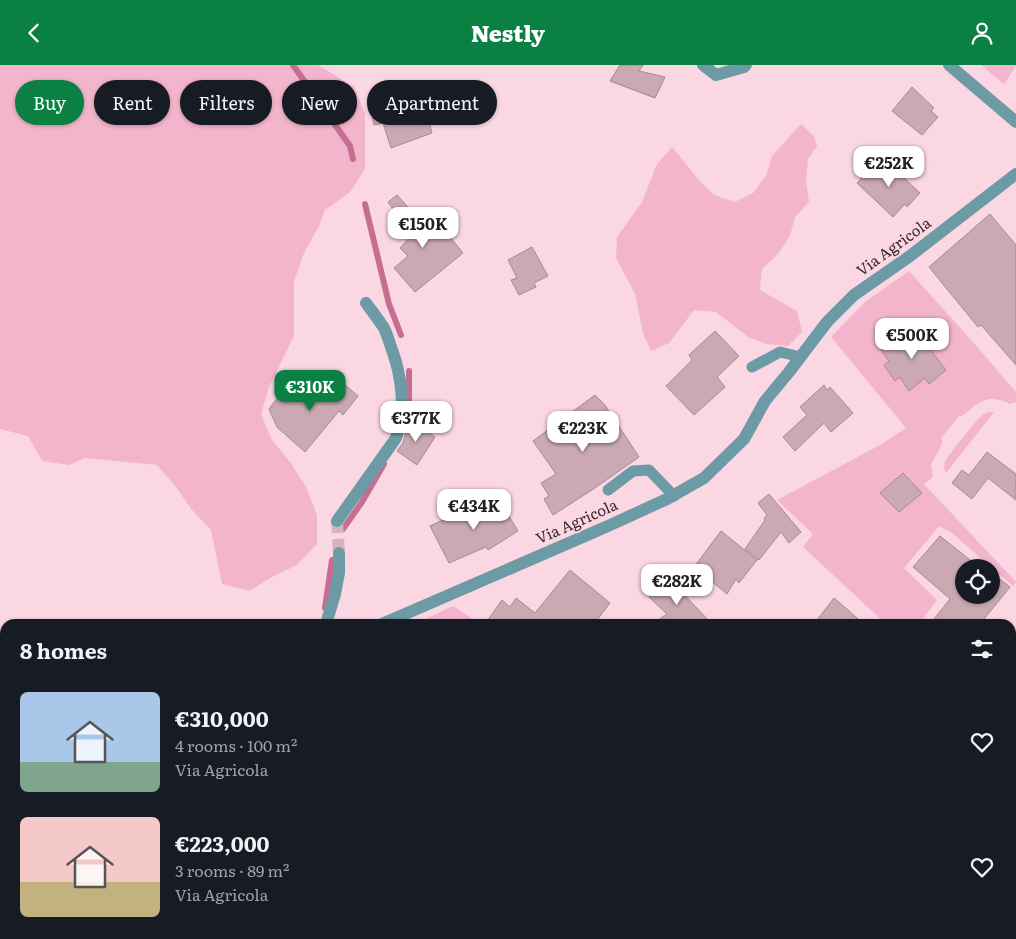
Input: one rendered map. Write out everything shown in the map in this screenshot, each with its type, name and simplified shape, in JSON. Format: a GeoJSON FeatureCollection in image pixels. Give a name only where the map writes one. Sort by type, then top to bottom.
{"type":"FeatureCollection","features":[{"type":"Feature","properties":{"kind":"street"},"geometry":{"type":"LineString","coordinates":[[703,65],[716,75],[746,65]]}},
{"type":"Feature","properties":{"kind":"street"},"geometry":{"type":"LineString","coordinates":[[949,65],[1016,122]]}},
{"type":"Feature","properties":{"kind":"street","name":"Via Agricola"},"geometry":{"type":"LineString","coordinates":[[394,619],[608,526],[674,496],[704,478],[744,439],[765,401],[827,322],[854,295],[910,256],[1016,174]]}},
{"type":"Feature","properties":{"kind":"street"},"geometry":{"type":"LineString","coordinates":[[337,521],[396,438],[400,425],[402,409],[400,375],[395,357],[384,329],[366,303]]}},
{"type":"Feature","properties":{"kind":"street"},"geometry":{"type":"LineString","coordinates":[[327,619],[339,573],[339,553]]}},
{"type":"Feature","properties":{"kind":"lane"},"geometry":{"type":"LineString","coordinates":[[752,367],[780,352],[801,357]]}},
{"type":"Feature","properties":{"kind":"lane","name":"Via Agricola"},"geometry":{"type":"LineString","coordinates":[[608,490],[633,471],[649,470],[674,496]]}},
{"type":"Feature","properties":{"kind":"shaded area"},"geometry":{"type":"Polygon","coordinates":[[[0,65],[318,65],[343,80],[282,80],[282,125],[357,125],[357,94],[365,113],[365,169],[350,192],[325,210],[318,228],[304,253],[294,281],[294,336],[269,387],[261,414],[272,440],[290,462],[306,487],[317,515],[317,544],[297,565],[249,591],[222,584],[211,530],[192,510],[157,465],[85,458],[69,465],[42,461],[28,436],[0,429],[0,65]]]}},
{"type":"Feature","properties":{"kind":"shaded area"},"geometry":{"type":"Polygon","coordinates":[[[981,65],[1016,65],[1016,66],[1004,84],[981,65]]]}},
{"type":"Feature","properties":{"kind":"shaded area"},"geometry":{"type":"Polygon","coordinates":[[[801,124],[814,136],[817,146],[808,159],[806,181],[809,202],[795,217],[790,236],[778,254],[762,269],[760,290],[797,311],[802,332],[788,346],[767,344],[748,337],[716,312],[694,310],[669,343],[651,351],[643,333],[635,294],[616,258],[617,237],[642,202],[657,164],[672,147],[714,195],[735,202],[753,193],[766,176],[772,156],[801,124]]]}},
{"type":"Feature","properties":{"kind":"shaded area"},"geometry":{"type":"Polygon","coordinates":[[[909,271],[1016,392],[1016,402],[1010,404],[995,399],[979,403],[962,416],[959,416],[941,438],[943,442],[931,465],[933,477],[924,484],[994,559],[982,559],[952,533],[939,526],[904,568],[937,600],[923,619],[881,619],[803,547],[813,534],[777,500],[880,445],[906,428],[831,337],[865,302],[909,271]]]}},
{"type":"Feature","properties":{"kind":"shaded area"},"geometry":{"type":"Polygon","coordinates":[[[989,412],[994,412],[946,473],[944,468],[945,461],[979,418],[989,412]]]}},
{"type":"Feature","properties":{"kind":"shaded area"},"geometry":{"type":"Polygon","coordinates":[[[1000,565],[1016,582],[1013,586],[1000,575],[1000,565]]]}},
{"type":"Feature","properties":{"kind":"shaded area"},"geometry":{"type":"Polygon","coordinates":[[[453,606],[472,619],[426,619],[453,606]]]}},
{"type":"Feature","properties":{"kind":"building"},"geometry":{"type":"Polygon","coordinates":[[[620,65],[643,65],[639,71],[665,77],[655,98],[610,81],[620,65]]]}},
{"type":"Feature","properties":{"kind":"building"},"geometry":{"type":"Polygon","coordinates":[[[912,87],[934,108],[931,111],[938,117],[922,135],[892,111],[912,87]]]}},
{"type":"Feature","properties":{"kind":"building"},"geometry":{"type":"Polygon","coordinates":[[[384,125],[430,125],[432,133],[391,148],[384,125]]]}},
{"type":"Feature","properties":{"kind":"building"},"geometry":{"type":"Polygon","coordinates":[[[885,160],[920,193],[907,207],[905,204],[893,217],[857,183],[871,168],[875,171],[885,160]]]}},
{"type":"Feature","properties":{"kind":"building"},"geometry":{"type":"Polygon","coordinates":[[[397,195],[424,225],[427,223],[435,233],[442,227],[463,253],[415,292],[394,268],[408,256],[400,248],[412,235],[388,202],[397,195]]]}},
{"type":"Feature","properties":{"kind":"building"},"geometry":{"type":"Polygon","coordinates":[[[990,214],[1016,245],[1016,365],[981,325],[978,327],[929,267],[990,214]]]}},
{"type":"Feature","properties":{"kind":"building"},"geometry":{"type":"Polygon","coordinates":[[[532,247],[548,276],[534,283],[536,287],[519,295],[511,280],[517,278],[508,260],[532,247]]]}},
{"type":"Feature","properties":{"kind":"building"},"geometry":{"type":"Polygon","coordinates":[[[912,326],[946,370],[929,384],[925,378],[909,391],[900,377],[895,381],[884,365],[889,361],[881,350],[912,326]]]}},
{"type":"Feature","properties":{"kind":"building"},"geometry":{"type":"Polygon","coordinates":[[[715,331],[739,356],[717,377],[725,387],[694,415],[666,386],[692,360],[689,355],[715,331]]]}},
{"type":"Feature","properties":{"kind":"building"},"geometry":{"type":"Polygon","coordinates":[[[336,377],[358,396],[343,415],[339,411],[305,452],[277,427],[269,409],[287,385],[299,395],[311,393],[320,396],[336,377]]]}},
{"type":"Feature","properties":{"kind":"building"},"geometry":{"type":"Polygon","coordinates":[[[824,385],[827,390],[830,387],[853,413],[831,432],[824,423],[795,451],[783,437],[807,415],[800,407],[824,385]]]}},
{"type":"Feature","properties":{"kind":"building"},"geometry":{"type":"Polygon","coordinates":[[[595,395],[605,405],[639,457],[553,515],[544,499],[549,496],[541,483],[556,474],[533,441],[595,395]]]}},
{"type":"Feature","properties":{"kind":"building"},"geometry":{"type":"Polygon","coordinates":[[[414,422],[435,437],[417,465],[397,451],[414,422]]]}},
{"type":"Feature","properties":{"kind":"building"},"geometry":{"type":"Polygon","coordinates":[[[987,452],[1016,474],[1016,500],[988,478],[972,499],[952,483],[962,470],[969,475],[987,452]]]}},
{"type":"Feature","properties":{"kind":"building"},"geometry":{"type":"Polygon","coordinates":[[[903,473],[922,493],[899,512],[880,493],[903,473]]]}},
{"type":"Feature","properties":{"kind":"building"},"geometry":{"type":"Polygon","coordinates":[[[769,494],[801,532],[789,543],[781,532],[759,560],[745,549],[765,520],[764,518],[767,515],[758,503],[769,494]]]}},
{"type":"Feature","properties":{"kind":"building"},"geometry":{"type":"Polygon","coordinates":[[[498,498],[518,531],[488,550],[486,547],[449,563],[430,526],[461,512],[464,518],[498,498]]]}},
{"type":"Feature","properties":{"kind":"building"},"geometry":{"type":"Polygon","coordinates":[[[721,531],[757,560],[739,583],[736,579],[727,594],[694,567],[721,531]]]}},
{"type":"Feature","properties":{"kind":"building"},"geometry":{"type":"Polygon","coordinates":[[[940,536],[969,559],[955,559],[955,604],[996,604],[984,619],[934,619],[950,599],[913,567],[940,536]]]}},
{"type":"Feature","properties":{"kind":"building"},"geometry":{"type":"Polygon","coordinates":[[[570,570],[610,603],[598,619],[489,619],[502,600],[510,607],[516,598],[535,613],[570,570]]]}},
{"type":"Feature","properties":{"kind":"building"},"geometry":{"type":"Polygon","coordinates":[[[669,578],[707,619],[660,619],[667,614],[649,597],[669,578]]]}},
{"type":"Feature","properties":{"kind":"building"},"geometry":{"type":"Polygon","coordinates":[[[1000,579],[1010,587],[1000,599],[1000,579]]]}},
{"type":"Feature","properties":{"kind":"building"},"geometry":{"type":"Polygon","coordinates":[[[834,598],[858,619],[818,619],[834,598]]]}},
{"type":"Feature","properties":{"kind":"waterway"},"geometry":{"type":"LineString","coordinates":[[293,65],[350,146],[353,159]]}},
{"type":"Feature","properties":{"kind":"waterway"},"geometry":{"type":"LineString","coordinates":[[365,204],[389,304],[401,335]]}},
{"type":"Feature","properties":{"kind":"waterway"},"geometry":{"type":"LineString","coordinates":[[406,417],[409,405],[409,371]]}},
{"type":"Feature","properties":{"kind":"waterway"},"geometry":{"type":"LineString","coordinates":[[343,529],[362,502],[384,464]]}},
{"type":"Feature","properties":{"kind":"waterway"},"geometry":{"type":"LineString","coordinates":[[325,608],[332,560]]}},
{"type":"Feature","properties":{"kind":"tunnel"},"geometry":{"type":"LineString","coordinates":[[337,521],[339,553]]}}]}
